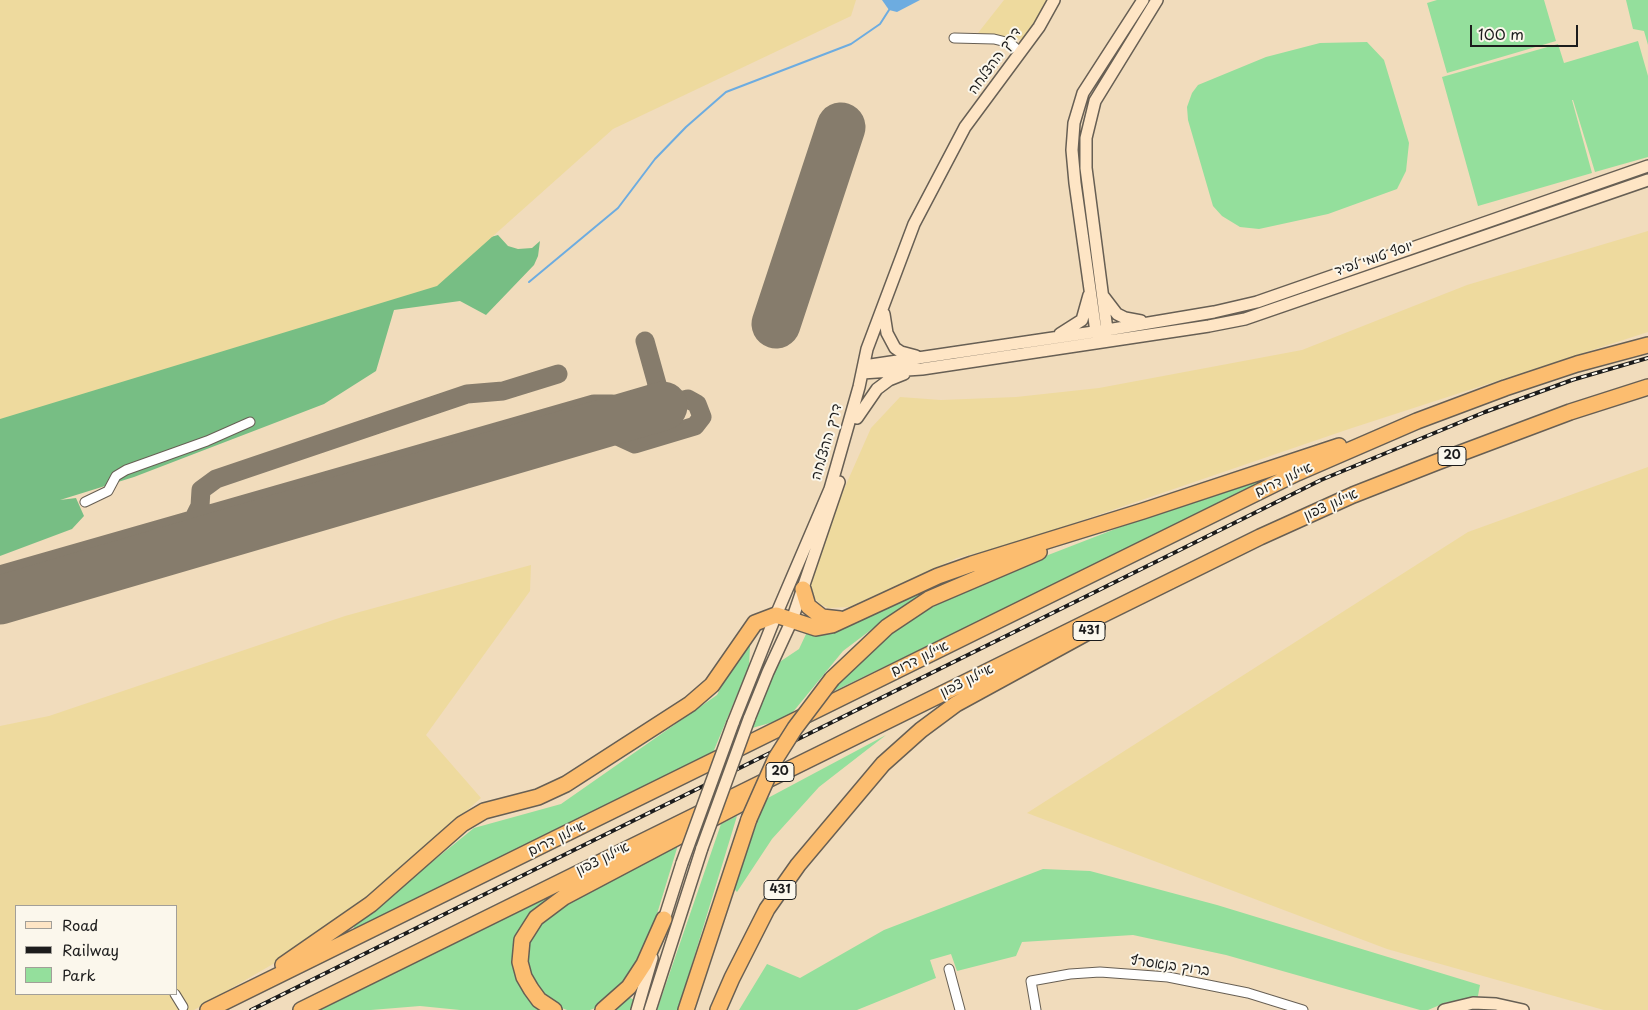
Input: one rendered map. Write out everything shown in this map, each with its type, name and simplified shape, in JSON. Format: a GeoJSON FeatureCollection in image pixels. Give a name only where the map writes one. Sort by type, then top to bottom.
{"type":"FeatureCollection","features":[{"type":"Feature","properties":{"kind":"highway","name":"איילון דרום"},"geometry":{"type":"LineString","coordinates":[[208,1010],[1297,473],[1417,421],[1577,364],[1648,345]]}},
{"type":"Feature","properties":{"kind":"highway","name":"איילון צפון"},"geometry":{"type":"LineString","coordinates":[[301,1010],[1260,537],[1353,495],[1470,449],[1570,412],[1648,387]]}},
{"type":"Feature","properties":{"kind":"highway"},"geometry":{"type":"LineString","coordinates":[[230,999],[354,918],[462,824],[484,811],[538,797],[566,784],[673,717],[712,685],[754,623],[776,614],[816,628],[832,625],[938,576],[1417,421]]}},
{"type":"Feature","properties":{"kind":"highway"},"geometry":{"type":"LineString","coordinates":[[686,1010],[749,819],[776,758],[800,721],[832,679],[882,632],[929,599],[968,581],[1143,511]]}},
{"type":"Feature","properties":{"kind":"highway","name":"431"},"geometry":{"type":"LineString","coordinates":[[718,1010],[757,928],[798,865],[883,764],[921,730],[956,704],[1260,537]]}},
{"type":"Feature","properties":{"kind":"highway"},"geometry":{"type":"LineString","coordinates":[[803,589],[808,606],[822,617],[844,620]]}},
{"type":"Feature","properties":{"kind":"highway"},"geometry":{"type":"LineString","coordinates":[[554,1010],[538,1000],[530,990],[520,962],[522,940],[530,925],[542,912],[564,897],[878,730],[915,706]]}},
{"type":"Feature","properties":{"kind":"highway"},"geometry":{"type":"LineString","coordinates":[[603,1010],[629,987],[644,964],[664,918]]}},
{"type":"Feature","properties":{"kind":"street","name":"דרך ההצלחה"},"geometry":{"type":"LineString","coordinates":[[650,1010],[702,848],[749,719],[792,620],[836,494],[857,418],[867,369],[867,348],[914,224],[954,145],[1020,52],[1054,0]]}},
{"type":"Feature","properties":{"kind":"street"},"geometry":{"type":"LineString","coordinates":[[1104,342],[1090,291],[1074,170],[1074,123],[1083,93],[1143,0]]}},
{"type":"Feature","properties":{"kind":"street"},"geometry":{"type":"LineString","coordinates":[[1102,331],[1102,293],[1086,168],[1085,150],[1088,125],[1095,100],[1157,0]]}},
{"type":"Feature","properties":{"kind":"street"},"geometry":{"type":"LineString","coordinates":[[954,38],[994,39],[1010,44],[1020,52]]}},
{"type":"Feature","properties":{"kind":"street","name":"יוסף טומי לפיד"},"geometry":{"type":"LineString","coordinates":[[923,363],[1051,338],[1214,312],[1256,302],[1648,166]]}},
{"type":"Feature","properties":{"kind":"street","name":"יוסף טומי לפיד"},"geometry":{"type":"LineString","coordinates":[[923,363],[1104,342],[1245,319],[1648,180]]}},
{"type":"Feature","properties":{"kind":"street","name":"דרך ההצלחה"},"geometry":{"type":"LineString","coordinates":[[637,1010],[682,864],[733,723],[776,614],[830,489],[895,274]]}},
{"type":"Feature","properties":{"kind":"street"},"geometry":{"type":"LineString","coordinates":[[1051,338],[1082,320],[1090,291]]}},
{"type":"Feature","properties":{"kind":"street"},"geometry":{"type":"LineString","coordinates":[[1102,293],[1117,314],[1125,318],[1150,322]]}},
{"type":"Feature","properties":{"kind":"street"},"geometry":{"type":"LineString","coordinates":[[884,314],[887,333],[895,348],[923,363]]}},
{"type":"Feature","properties":{"kind":"street"},"geometry":{"type":"LineString","coordinates":[[867,369],[923,363]]}},
{"type":"Feature","properties":{"kind":"street"},"geometry":{"type":"LineString","coordinates":[[857,418],[877,389],[889,380],[923,363]]}},
{"type":"Feature","properties":{"kind":"street"},"geometry":{"type":"LineString","coordinates":[[85,502],[108,491],[116,476],[126,470],[207,441],[250,422]]}},
{"type":"Feature","properties":{"kind":"street"},"geometry":{"type":"LineString","coordinates":[[949,968],[960,1010]]}},
{"type":"Feature","properties":{"kind":"street","name":"ברוך בנאסרף"},"geometry":{"type":"LineString","coordinates":[[1036,1010],[1031,981],[1070,974],[1100,972],[1168,977],[1248,994],[1302,1010]]}},
{"type":"Feature","properties":{"kind":"street"},"geometry":{"type":"LineString","coordinates":[[176,995],[183,1007]]}},
{"type":"Feature","properties":{"kind":"street"},"geometry":{"type":"LineString","coordinates":[[1444,1010],[1473,1003],[1496,1004],[1523,1010]]}},
{"type":"Feature","properties":{"kind":"green space"},"geometry":{"type":"Polygon","coordinates":[[[1437,0],[1544,0],[1556,41],[1447,73],[1427,3],[1437,0]]]}},
{"type":"Feature","properties":{"kind":"green space"},"geometry":{"type":"Polygon","coordinates":[[[1626,0],[1648,0],[1648,45],[1644,31],[1633,29],[1626,0]]]}},
{"type":"Feature","properties":{"kind":"green space"},"geometry":{"type":"Polygon","coordinates":[[[1638,41],[1648,76],[1648,157],[1595,172],[1572,100],[1592,173],[1478,206],[1442,77],[1558,44],[1564,63],[1638,41]]]}},
{"type":"Feature","properties":{"kind":"green space"},"geometry":{"type":"Polygon","coordinates":[[[1367,42],[1384,60],[1409,143],[1406,171],[1397,189],[1328,214],[1259,229],[1240,227],[1222,216],[1213,206],[1188,120],[1187,107],[1192,93],[1198,85],[1266,57],[1320,43],[1367,42]]]}},
{"type":"Feature","properties":{"kind":"green space"},"geometry":{"type":"Polygon","coordinates":[[[498,235],[508,246],[518,249],[532,248],[540,241],[538,256],[534,265],[486,315],[460,301],[394,310],[376,371],[324,404],[134,477],[60,500],[76,498],[84,516],[72,529],[0,556],[0,372],[498,235]]]}},
{"type":"Feature","properties":{"kind":"green space"},"geometry":{"type":"Polygon","coordinates":[[[1311,458],[1172,528],[832,692],[868,651],[917,616],[994,576],[1252,476],[1311,458]]]}},
{"type":"Feature","properties":{"kind":"green space"},"geometry":{"type":"Polygon","coordinates":[[[923,588],[928,592],[884,620],[843,651],[788,718],[752,728],[774,670],[781,661],[799,649],[807,632],[923,588]]]}},
{"type":"Feature","properties":{"kind":"green space"},"geometry":{"type":"Polygon","coordinates":[[[747,639],[750,646],[749,666],[712,755],[357,933],[353,926],[474,828],[561,804],[717,695],[747,639]]]}},
{"type":"Feature","properties":{"kind":"green space"},"geometry":{"type":"Polygon","coordinates":[[[886,735],[819,787],[772,839],[737,892],[733,888],[766,799],[886,735]]]}},
{"type":"Feature","properties":{"kind":"green space"},"geometry":{"type":"Polygon","coordinates":[[[737,816],[678,1010],[657,1010],[721,824],[737,816]]]}},
{"type":"Feature","properties":{"kind":"green space"},"geometry":{"type":"Polygon","coordinates":[[[678,845],[650,937],[630,976],[598,1007],[590,1010],[567,1010],[554,1005],[535,987],[525,961],[530,934],[557,908],[678,845]]]}},
{"type":"Feature","properties":{"kind":"green space"},"geometry":{"type":"Polygon","coordinates":[[[1043,869],[1090,871],[1217,905],[1480,985],[1477,1001],[1447,1002],[1428,1010],[1420,1010],[1226,955],[1133,935],[1022,942],[1016,956],[957,971],[951,954],[930,960],[936,978],[857,1010],[739,1010],[767,964],[800,978],[884,930],[1043,869]]]}},
{"type":"Feature","properties":{"kind":"green space"},"geometry":{"type":"Polygon","coordinates":[[[545,896],[545,901],[531,913],[520,928],[513,945],[512,954],[520,987],[540,1010],[460,1010],[420,1006],[371,1010],[319,1010],[545,896]]]}},
{"type":"Feature","properties":{"kind":"green space"},"geometry":{"type":"Polygon","coordinates":[[[628,997],[635,1000],[631,1010],[616,1010],[628,997]]]}},
{"type":"Feature","properties":{"kind":"sand"},"geometry":{"type":"Polygon","coordinates":[[[0,0],[856,0],[851,16],[613,129],[437,286],[0,419],[0,0]]]}},
{"type":"Feature","properties":{"kind":"sand"},"geometry":{"type":"Polygon","coordinates":[[[1004,0],[1048,0],[1023,40],[978,33],[1004,0]]]}},
{"type":"Feature","properties":{"kind":"sand"},"geometry":{"type":"Polygon","coordinates":[[[1648,231],[1648,332],[1352,428],[1013,544],[957,558],[849,607],[828,608],[820,604],[809,592],[807,586],[841,496],[871,428],[900,397],[941,400],[1016,397],[1099,388],[1302,350],[1467,285],[1648,231]]]}},
{"type":"Feature","properties":{"kind":"sand"},"geometry":{"type":"Polygon","coordinates":[[[1648,467],[1648,1010],[1604,1010],[1387,949],[1027,813],[1468,532],[1648,467]]]}},
{"type":"Feature","properties":{"kind":"sand"},"geometry":{"type":"Polygon","coordinates":[[[531,565],[530,591],[426,735],[481,798],[375,892],[273,964],[194,1010],[0,1010],[0,726],[49,716],[345,616],[531,565]]]}},
{"type":"Feature","properties":{"kind":"water"},"geometry":{"type":"Polygon","coordinates":[[[882,0],[920,0],[897,12],[889,10],[882,0]]]}},
{"type":"Feature","properties":{"kind":"waterway"},"geometry":{"type":"LineString","coordinates":[[529,282],[618,208],[655,159],[686,127],[726,92],[851,44],[880,24],[889,10]]}},
{"type":"Feature","properties":{"kind":"taxiway"},"geometry":{"type":"LineString","coordinates":[[193,519],[594,404],[612,404],[621,409],[649,400],[655,393],[657,384],[645,341]]}},
{"type":"Feature","properties":{"kind":"taxiway"},"geometry":{"type":"LineString","coordinates":[[195,543],[191,524],[200,506],[201,490],[216,479],[467,394],[503,391],[558,374]]}},
{"type":"Feature","properties":{"kind":"taxiway"},"geometry":{"type":"LineString","coordinates":[[596,426],[635,444],[695,426],[702,417],[697,404],[688,399],[663,406]]}},
{"type":"Feature","properties":{"kind":"taxiway"},"geometry":{"type":"LineString","coordinates":[[0,575],[192,520]]}},
{"type":"Feature","properties":{"kind":"runway"},"geometry":{"type":"LineString","coordinates":[[776,324],[841,127]]}},
{"type":"Feature","properties":{"kind":"runway"},"geometry":{"type":"LineString","coordinates":[[0,600],[663,406]]}},
{"type":"Feature","properties":{"kind":"railway"},"geometry":{"type":"LineString","coordinates":[[251,1010],[1321,480],[1485,412],[1572,380],[1648,358]]}}]}
